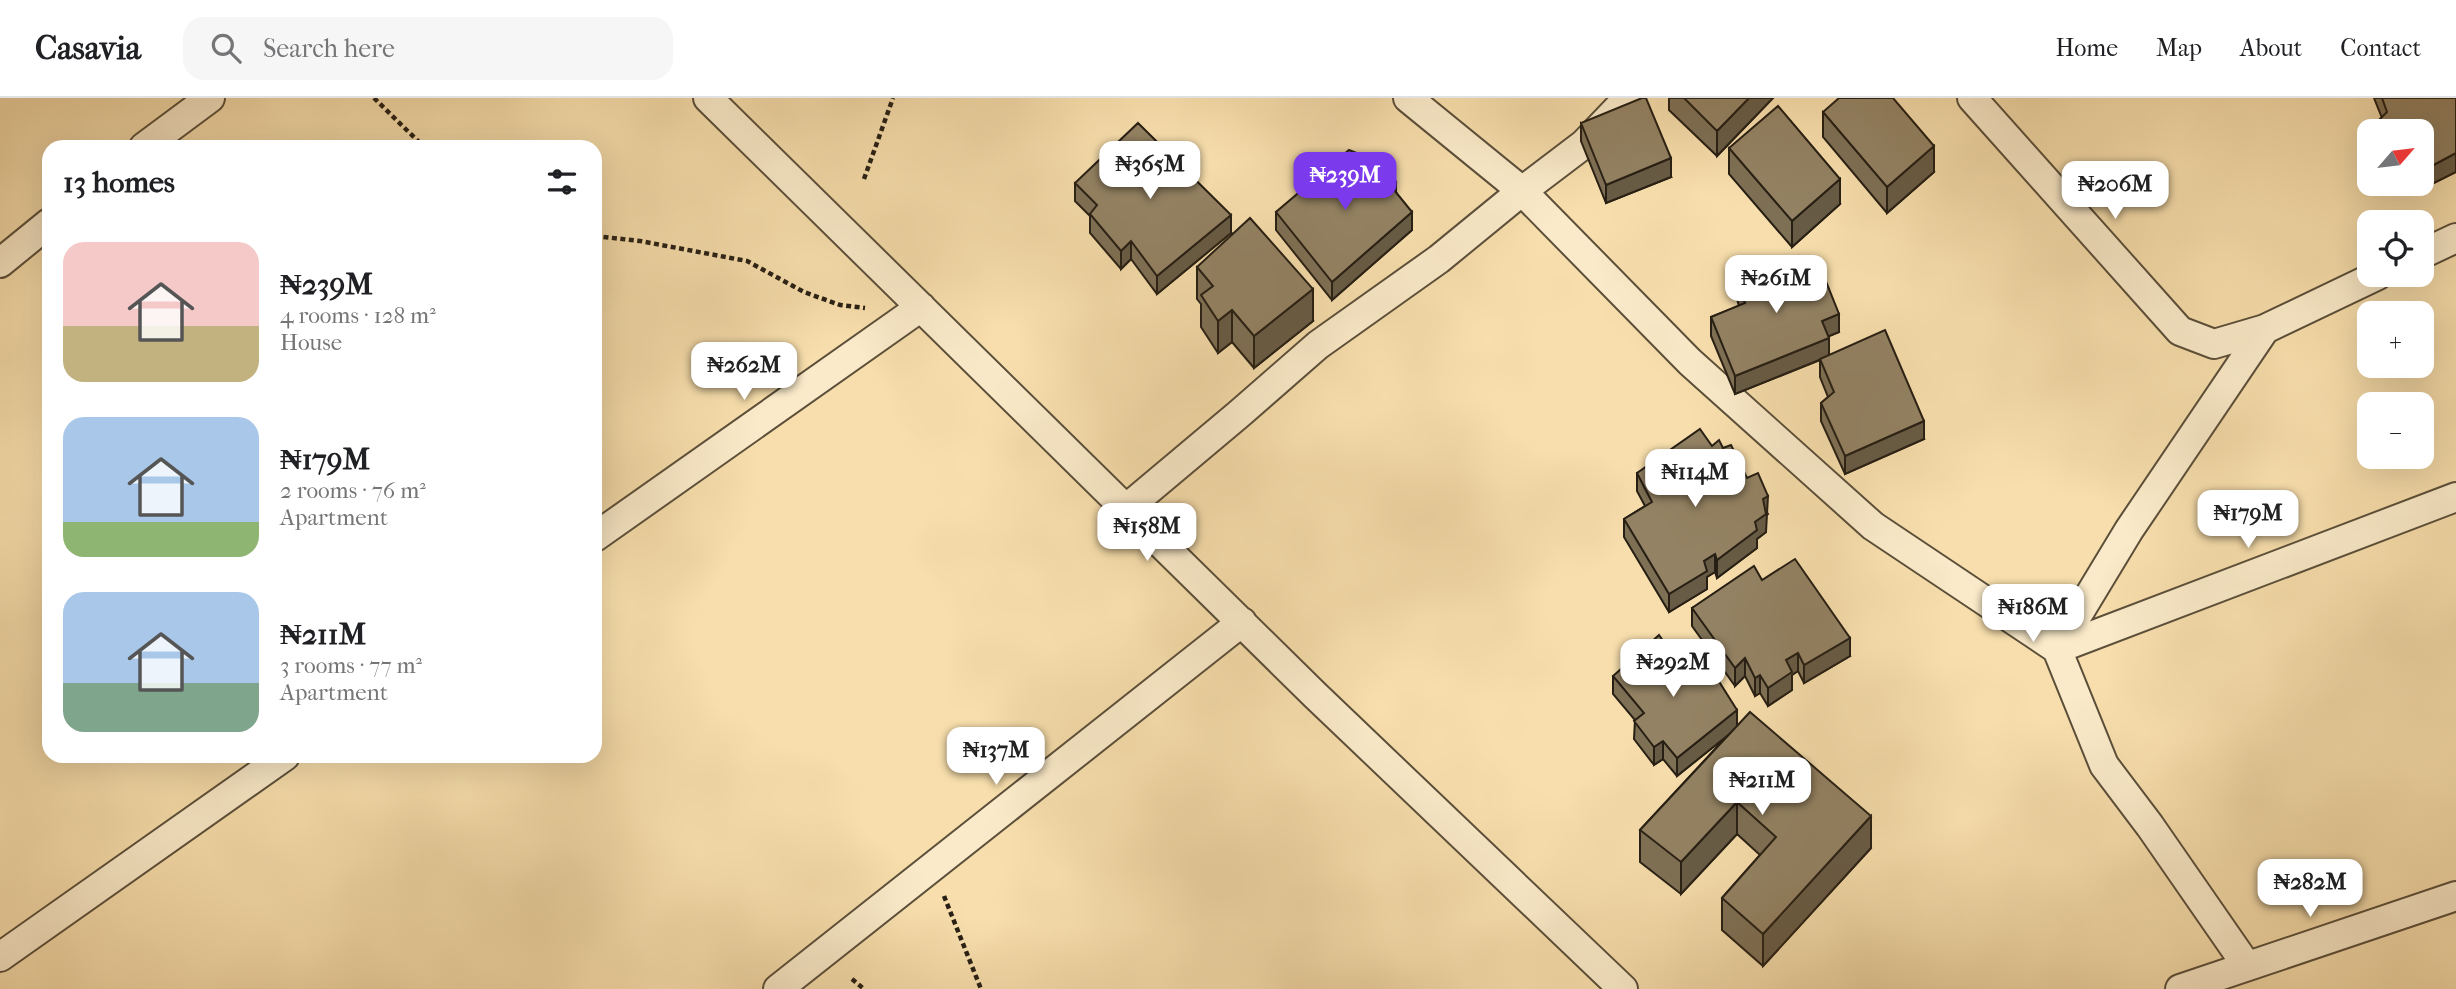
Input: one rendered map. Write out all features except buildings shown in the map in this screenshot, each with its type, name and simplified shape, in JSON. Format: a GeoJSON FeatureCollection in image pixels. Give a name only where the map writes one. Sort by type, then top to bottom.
{"type":"FeatureCollection","features":[{"type":"Feature","properties":{"kind":"street"},"geometry":{"type":"LineString","coordinates":[[153,140],[210,98]]}},
{"type":"Feature","properties":{"kind":"street"},"geometry":{"type":"LineString","coordinates":[[708,98],[1242,622],[1623,989]]}},
{"type":"Feature","properties":{"kind":"street"},"geometry":{"type":"LineString","coordinates":[[1408,98],[1522,191],[1690,362],[1873,526],[2057,649],[2104,765],[2150,826],[2247,966]]}},
{"type":"Feature","properties":{"kind":"street"},"geometry":{"type":"LineString","coordinates":[[1126,508],[1318,345],[1439,259],[1584,144],[1628,98]]}},
{"type":"Feature","properties":{"kind":"street"},"geometry":{"type":"LineString","coordinates":[[1972,98],[2180,331],[2214,344],[2265,329],[2357,285]]}},
{"type":"Feature","properties":{"kind":"street"},"geometry":{"type":"LineString","coordinates":[[0,263],[42,229]]}},
{"type":"Feature","properties":{"kind":"street"},"geometry":{"type":"LineString","coordinates":[[2434,248],[2456,238]]}},
{"type":"Feature","properties":{"kind":"street"},"geometry":{"type":"LineString","coordinates":[[602,532],[920,307]]}},
{"type":"Feature","properties":{"kind":"street"},"geometry":{"type":"LineString","coordinates":[[2057,649],[2129,530],[2265,329]]}},
{"type":"Feature","properties":{"kind":"street"},"geometry":{"type":"LineString","coordinates":[[2057,649],[2456,497]]}},
{"type":"Feature","properties":{"kind":"street"},"geometry":{"type":"LineString","coordinates":[[778,989],[1242,622]]}},
{"type":"Feature","properties":{"kind":"street"},"geometry":{"type":"LineString","coordinates":[[0,957],[275,763]]}},
{"type":"Feature","properties":{"kind":"street"},"geometry":{"type":"LineString","coordinates":[[2180,989],[2456,896]]}},
{"type":"Feature","properties":{"kind":"path"},"geometry":{"type":"LineString","coordinates":[[374,98],[417,140]]}},
{"type":"Feature","properties":{"kind":"path"},"geometry":{"type":"LineString","coordinates":[[864,179],[893,98]]}},
{"type":"Feature","properties":{"kind":"path"},"geometry":{"type":"LineString","coordinates":[[602,237],[747,261],[804,292],[840,304],[866,308]]}},
{"type":"Feature","properties":{"kind":"path"},"geometry":{"type":"LineString","coordinates":[[941,889],[981,989]]}},
{"type":"Feature","properties":{"kind":"path"},"geometry":{"type":"LineString","coordinates":[[852,979],[864,989]]}}]}
